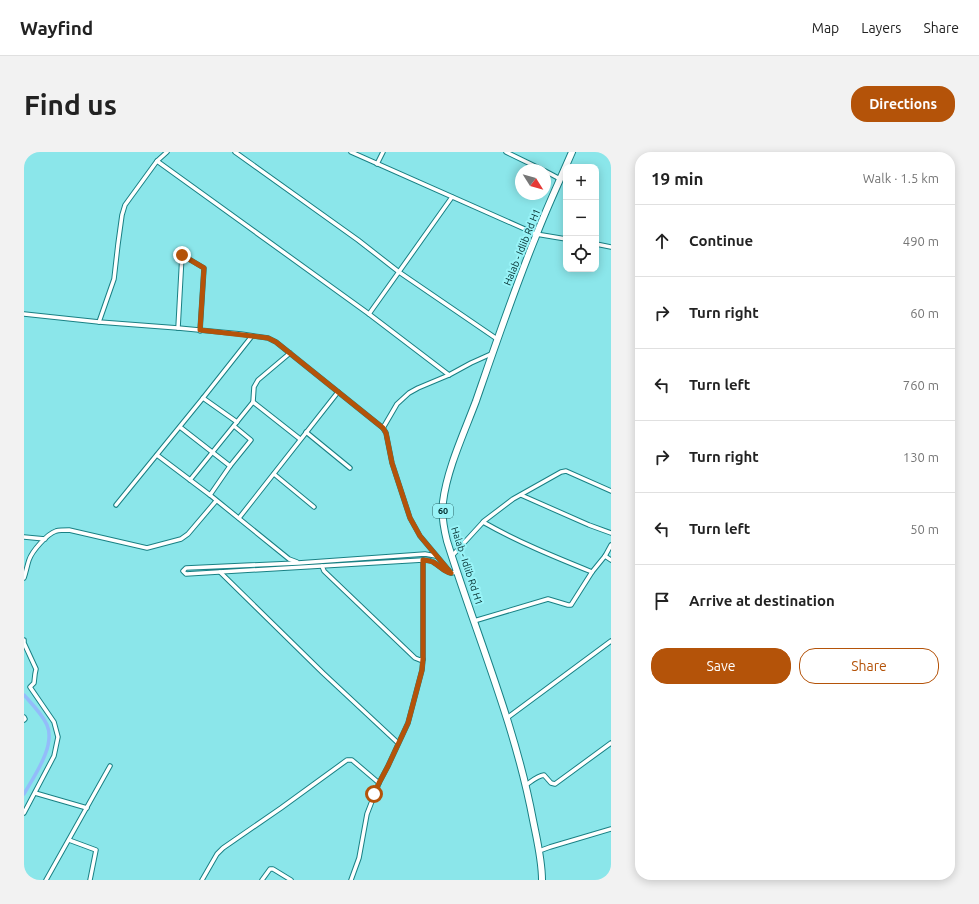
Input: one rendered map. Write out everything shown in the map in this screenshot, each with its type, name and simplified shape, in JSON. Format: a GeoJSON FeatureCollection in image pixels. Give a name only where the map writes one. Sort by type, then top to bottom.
{"type":"FeatureCollection","features":[{"type":"Feature","properties":{"kind":"highway","name":"Halab - Idlib Rd H1"},"geometry":{"type":"LineString","coordinates":[[542,880],[539,851],[526,785],[507,718],[474,621],[454,573],[452,556],[442,516],[445,490],[449,475],[497,339],[536,234],[572,152]]}},
{"type":"Feature","properties":{"kind":"street"},"geometry":{"type":"LineString","coordinates":[[99,322],[114,279],[122,215],[125,205],[157,161],[167,152]]}},
{"type":"Feature","properties":{"kind":"street"},"geometry":{"type":"LineString","coordinates":[[235,152],[358,240],[399,272],[497,339]]}},
{"type":"Feature","properties":{"kind":"street"},"geometry":{"type":"LineString","coordinates":[[351,152],[536,234],[563,238]]}},
{"type":"Feature","properties":{"kind":"street"},"geometry":{"type":"LineString","coordinates":[[377,164],[383,152]]}},
{"type":"Feature","properties":{"kind":"street"},"geometry":{"type":"LineString","coordinates":[[506,152],[531,164]]}},
{"type":"Feature","properties":{"kind":"street"},"geometry":{"type":"LineString","coordinates":[[157,161],[369,314],[449,375]]}},
{"type":"Feature","properties":{"kind":"street"},"geometry":{"type":"LineString","coordinates":[[551,174],[560,178]]}},
{"type":"Feature","properties":{"kind":"street"},"geometry":{"type":"LineString","coordinates":[[369,314],[452,197]]}},
{"type":"Feature","properties":{"kind":"street"},"geometry":{"type":"LineString","coordinates":[[599,245],[611,247]]}},
{"type":"Feature","properties":{"kind":"street"},"geometry":{"type":"LineString","coordinates":[[178,328],[182,255],[204,268],[200,330]]}},
{"type":"Feature","properties":{"kind":"street"},"geometry":{"type":"LineString","coordinates":[[24,314],[200,330],[268,338],[276,342],[383,428],[386,433],[392,463],[410,518],[420,536],[436,556],[454,573]]}},
{"type":"Feature","properties":{"kind":"street"},"geometry":{"type":"LineString","coordinates":[[116,505],[252,336]]}},
{"type":"Feature","properties":{"kind":"street"},"geometry":{"type":"LineString","coordinates":[[190,480],[253,402],[254,387],[258,380],[290,353]]}},
{"type":"Feature","properties":{"kind":"street"},"geometry":{"type":"LineString","coordinates":[[383,428],[402,398],[418,388],[492,354]]}},
{"type":"Feature","properties":{"kind":"street"},"geometry":{"type":"LineString","coordinates":[[239,518],[338,392]]}},
{"type":"Feature","properties":{"kind":"street"},"geometry":{"type":"LineString","coordinates":[[203,398],[237,422]]}},
{"type":"Feature","properties":{"kind":"street"},"geometry":{"type":"LineString","coordinates":[[253,402],[300,440]]}},
{"type":"Feature","properties":{"kind":"street"},"geometry":{"type":"LineString","coordinates":[[210,495],[250,440],[234,426]]}},
{"type":"Feature","properties":{"kind":"street"},"geometry":{"type":"LineString","coordinates":[[180,427],[230,466]]}},
{"type":"Feature","properties":{"kind":"street"},"geometry":{"type":"LineString","coordinates":[[306,432],[350,468]]}},
{"type":"Feature","properties":{"kind":"street"},"geometry":{"type":"LineString","coordinates":[[157,455],[290,559],[304,568]]}},
{"type":"Feature","properties":{"kind":"street"},"geometry":{"type":"LineString","coordinates":[[452,556],[483,522],[513,500],[561,472],[566,471],[611,491]]}},
{"type":"Feature","properties":{"kind":"street"},"geometry":{"type":"LineString","coordinates":[[274,474],[314,507]]}},
{"type":"Feature","properties":{"kind":"street"},"geometry":{"type":"LineString","coordinates":[[521,495],[611,533]]}},
{"type":"Feature","properties":{"kind":"street"},"geometry":{"type":"LineString","coordinates":[[24,578],[31,555],[49,535],[56,532],[69,530],[147,548],[181,539],[188,534],[216,501]]}},
{"type":"Feature","properties":{"kind":"street"},"geometry":{"type":"LineString","coordinates":[[483,522],[529,546],[592,572]]}},
{"type":"Feature","properties":{"kind":"street"},"geometry":{"type":"LineString","coordinates":[[24,537],[45,539]]}},
{"type":"Feature","properties":{"kind":"street"},"geometry":{"type":"LineString","coordinates":[[474,621],[548,599],[568,605],[571,604],[592,572],[605,556],[611,545]]}},
{"type":"Feature","properties":{"kind":"street"},"geometry":{"type":"LineString","coordinates":[[436,556],[425,554],[298,563],[186,568],[183,571],[186,574],[423,560],[430,561],[447,572],[454,573]]}},
{"type":"Feature","properties":{"kind":"street"},"geometry":{"type":"LineString","coordinates":[[605,556],[611,560]]}},
{"type":"Feature","properties":{"kind":"street"},"geometry":{"type":"LineString","coordinates":[[351,880],[359,858],[367,814],[379,783],[409,718],[422,670],[423,560]]}},
{"type":"Feature","properties":{"kind":"street"},"geometry":{"type":"LineString","coordinates":[[322,566],[324,571],[415,658],[420,660],[423,659]]}},
{"type":"Feature","properties":{"kind":"street"},"geometry":{"type":"LineString","coordinates":[[220,572],[398,743]]}},
{"type":"Feature","properties":{"kind":"street"},"geometry":{"type":"LineString","coordinates":[[24,640],[36,669],[34,683],[30,687],[54,722],[58,738],[54,756],[24,813]]}},
{"type":"Feature","properties":{"kind":"street"},"geometry":{"type":"LineString","coordinates":[[507,718],[611,641]]}},
{"type":"Feature","properties":{"kind":"street"},"geometry":{"type":"LineString","coordinates":[[526,785],[533,779],[544,775],[551,783],[555,784],[611,742]]}},
{"type":"Feature","properties":{"kind":"street"},"geometry":{"type":"LineString","coordinates":[[202,880],[217,854],[223,848],[347,760],[352,760],[379,783]]}},
{"type":"Feature","properties":{"kind":"street"},"geometry":{"type":"LineString","coordinates":[[46,880],[110,766]]}},
{"type":"Feature","properties":{"kind":"street"},"geometry":{"type":"LineString","coordinates":[[35,793],[87,808]]}},
{"type":"Feature","properties":{"kind":"street"},"geometry":{"type":"LineString","coordinates":[[539,851],[611,829]]}},
{"type":"Feature","properties":{"kind":"street"},"geometry":{"type":"LineString","coordinates":[[69,840],[96,850],[90,880]]}},
{"type":"Feature","properties":{"kind":"street"},"geometry":{"type":"LineString","coordinates":[[262,880],[270,869],[273,869],[291,880]]}},
{"type":"Feature","properties":{"kind":"waterway"},"geometry":{"type":"LineString","coordinates":[[24,695],[37,709],[47,725],[49,733],[49,742],[43,761],[24,794]]}},
{"type":"Feature","properties":{"kind":"route"},"geometry":{"type":"LineString","coordinates":[[182,255],[204,268],[200,330],[268,338],[276,342],[385,430],[392,463],[410,518],[420,536],[451,573],[430,561],[423,560],[422,670],[408,723],[374,794]]}}]}
